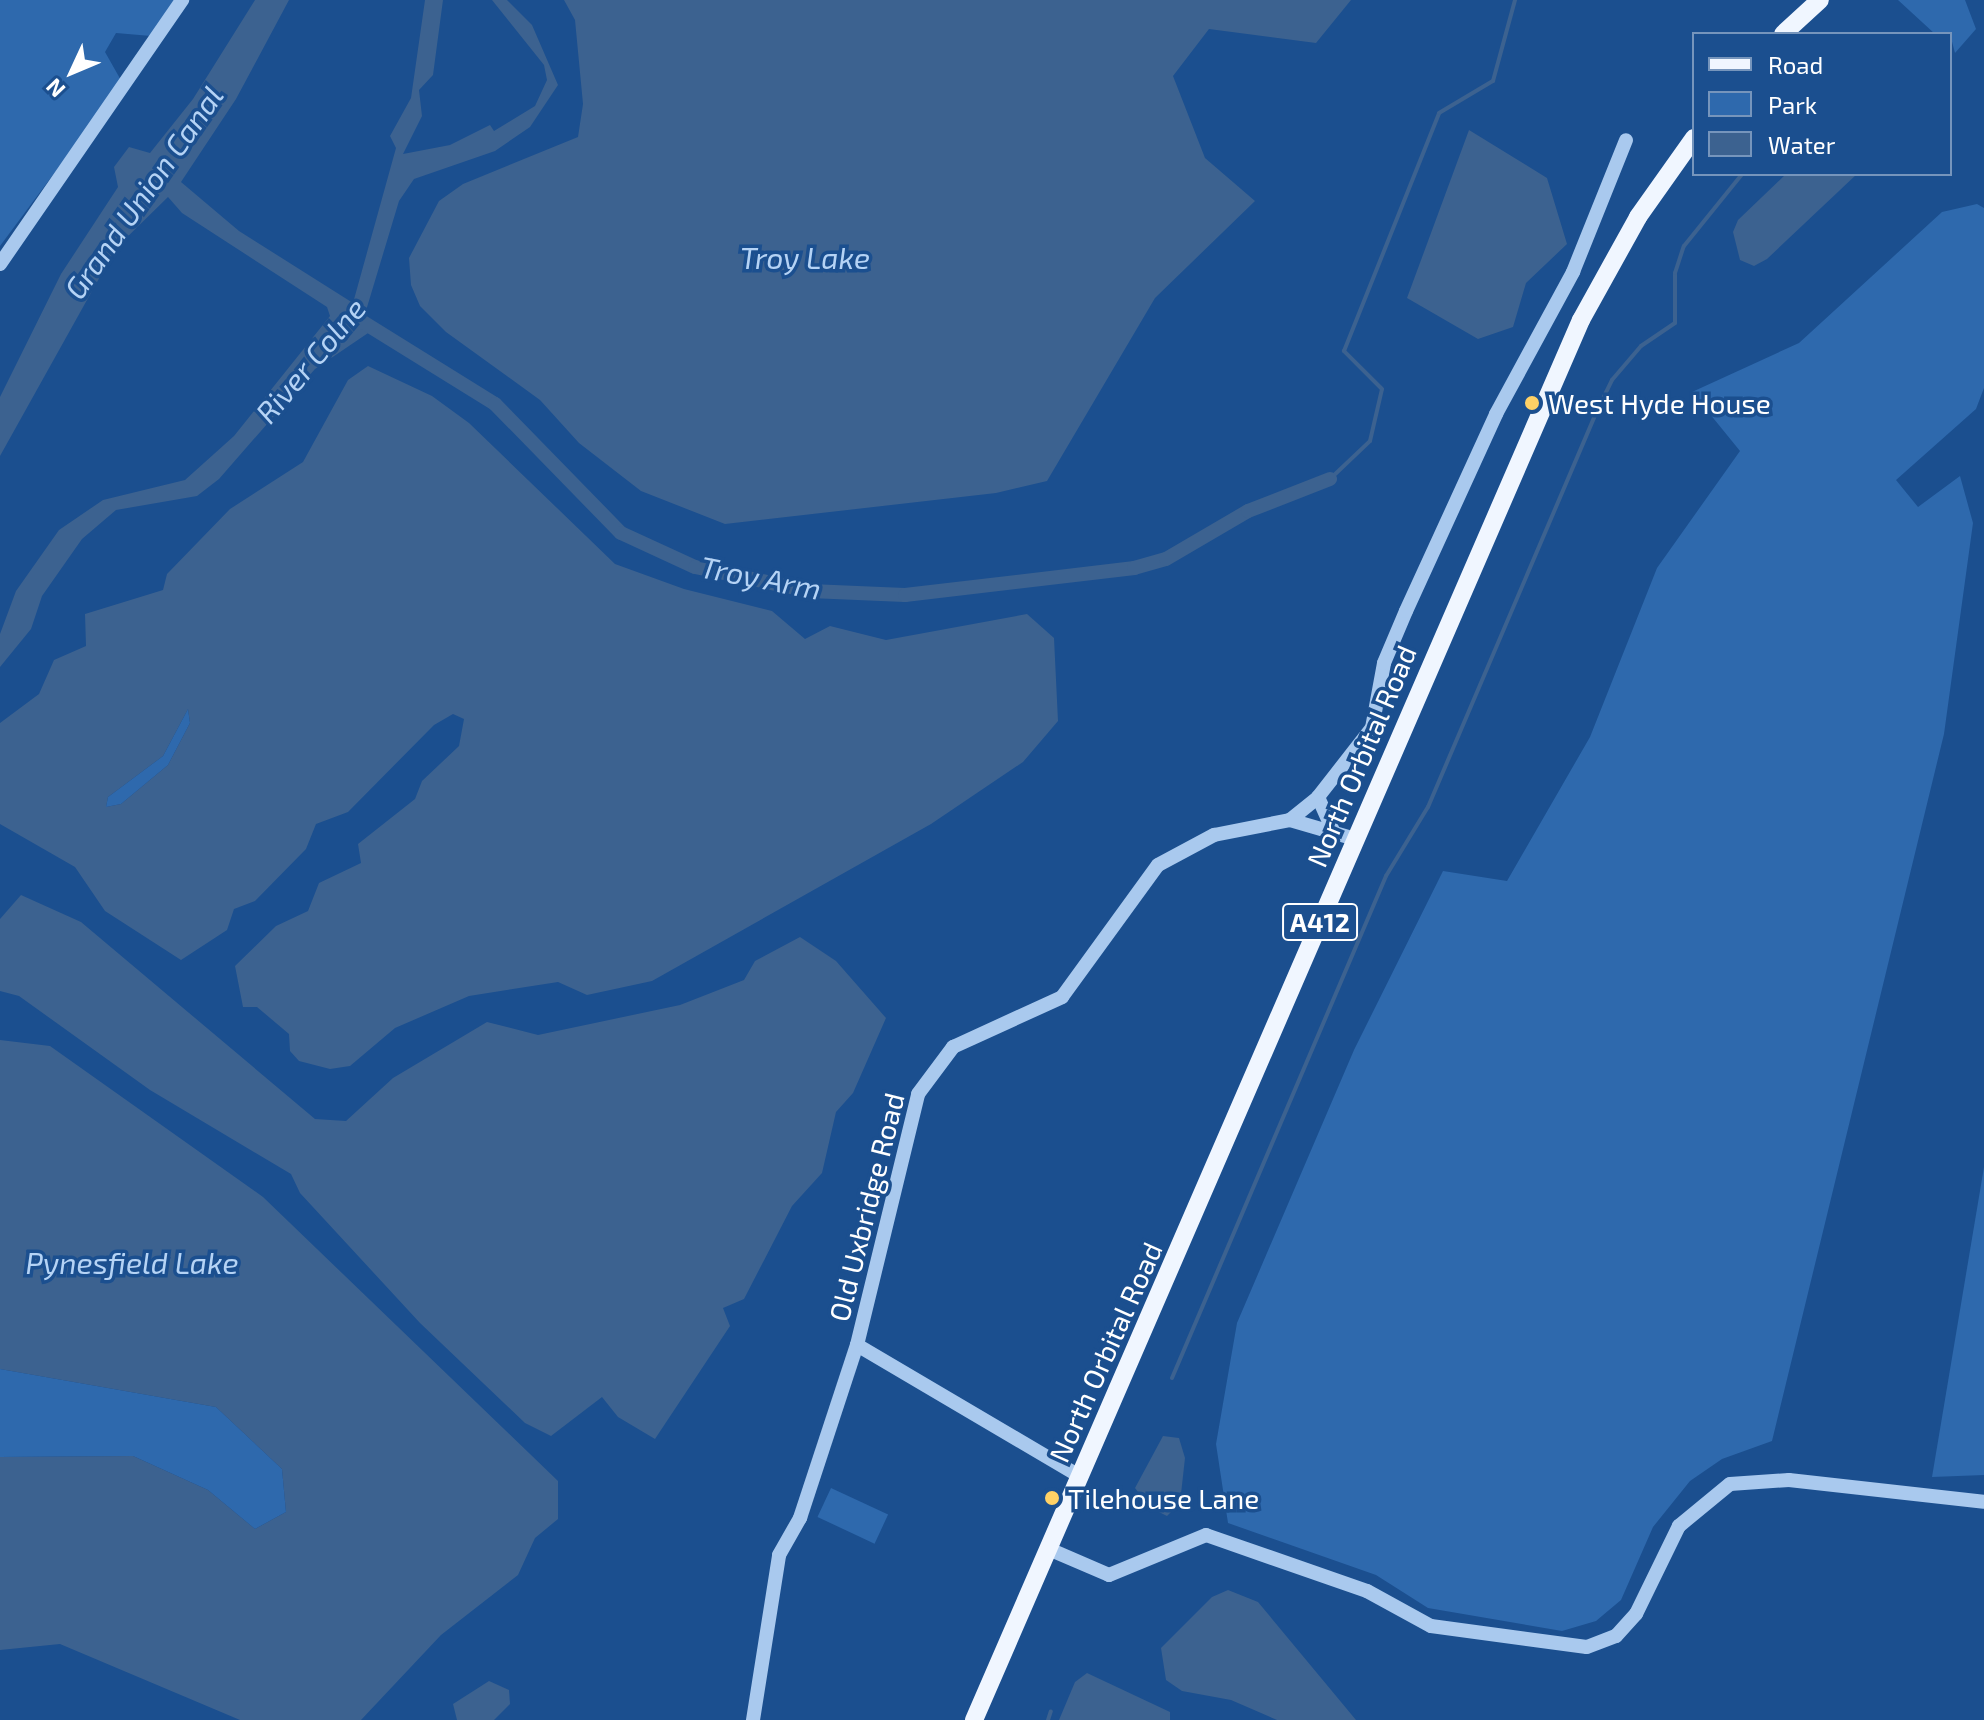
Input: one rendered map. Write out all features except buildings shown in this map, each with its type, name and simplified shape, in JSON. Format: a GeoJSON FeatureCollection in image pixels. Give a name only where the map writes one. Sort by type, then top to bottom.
{"type":"FeatureCollection","features":[{"type":"Feature","properties":{"kind":"main road"},"geometry":{"type":"LineString","coordinates":[[1785,32],[1820,0]]}},
{"type":"Feature","properties":{"kind":"main road","name":"North Orbital Road"},"geometry":{"type":"LineString","coordinates":[[974,1720],[1051,1550],[1581,320],[1638,217],[1692,141]]}},
{"type":"Feature","properties":{"kind":"street"},"geometry":{"type":"LineString","coordinates":[[0,264],[182,0]]}},
{"type":"Feature","properties":{"kind":"street"},"geometry":{"type":"LineString","coordinates":[[1290,820],[1318,797],[1372,728],[1384,663],[1406,611],[1496,414],[1573,272],[1626,140]]}},
{"type":"Feature","properties":{"kind":"street"},"geometry":{"type":"LineString","coordinates":[[1318,797],[1334,833]]}},
{"type":"Feature","properties":{"kind":"street","name":"Old Uxbridge Road"},"geometry":{"type":"LineString","coordinates":[[753,1720],[779,1555],[800,1518],[857,1345],[918,1094],[953,1047],[1062,997],[1158,865],[1214,835],[1290,820],[1355,839]]}},
{"type":"Feature","properties":{"kind":"street"},"geometry":{"type":"LineString","coordinates":[[857,1345],[1081,1477]]}},
{"type":"Feature","properties":{"kind":"street"},"geometry":{"type":"LineString","coordinates":[[1051,1550],[1109,1575],[1196,1535],[1215,1537],[1367,1591],[1431,1626],[1587,1647],[1616,1636],[1636,1614],[1656,1564],[1706,1498],[1730,1484],[1789,1480],[1984,1502]]}},
{"type":"Feature","properties":{"kind":"green space"},"geometry":{"type":"Polygon","coordinates":[[[0,0],[175,0],[151,36],[116,33],[105,52],[122,82],[0,246],[0,0]]]}},
{"type":"Feature","properties":{"kind":"green space"},"geometry":{"type":"Polygon","coordinates":[[[1898,0],[1965,0],[1976,29],[1955,53],[1952,32],[1933,32],[1898,0]]]}},
{"type":"Feature","properties":{"kind":"green space"},"geometry":{"type":"Polygon","coordinates":[[[1977,204],[1984,208],[1984,388],[1976,409],[1896,480],[1918,507],[1960,476],[1973,523],[1944,734],[1772,1441],[1722,1459],[1690,1481],[1653,1527],[1621,1600],[1596,1621],[1562,1631],[1428,1608],[1376,1575],[1228,1523],[1216,1444],[1237,1323],[1354,1050],[1443,871],[1507,881],[1590,737],[1657,568],[1740,451],[1692,392],[1799,343],[1942,212],[1977,204]]]}},
{"type":"Feature","properties":{"kind":"green space"},"geometry":{"type":"Polygon","coordinates":[[[188,709],[190,723],[168,765],[121,804],[106,807],[108,797],[163,756],[188,709]]]}},
{"type":"Feature","properties":{"kind":"green space"},"geometry":{"type":"Polygon","coordinates":[[[1984,1167],[1984,1475],[1932,1477],[1984,1167]]]}},
{"type":"Feature","properties":{"kind":"green space"},"geometry":{"type":"Polygon","coordinates":[[[0,1369],[216,1407],[282,1469],[286,1512],[255,1529],[208,1490],[133,1456],[0,1457],[0,1369]]]}},
{"type":"Feature","properties":{"kind":"green space"},"geometry":{"type":"Polygon","coordinates":[[[831,1488],[888,1515],[875,1544],[817,1517],[831,1488]]]}},
{"type":"Feature","properties":{"kind":"water"},"geometry":{"type":"Polygon","coordinates":[[[255,0],[289,0],[236,99],[181,182],[239,231],[353,303],[396,148],[390,136],[411,98],[425,0],[443,0],[433,75],[419,90],[422,116],[403,154],[450,145],[490,125],[494,131],[535,106],[547,80],[544,65],[492,0],[507,0],[532,25],[558,85],[530,127],[495,151],[414,179],[399,201],[365,314],[374,329],[315,369],[219,479],[197,496],[116,510],[82,539],[42,596],[31,629],[0,667],[0,634],[16,591],[59,530],[103,500],[185,480],[234,436],[330,316],[327,307],[182,213],[168,197],[116,248],[0,456],[0,397],[61,274],[118,187],[114,167],[129,147],[150,153],[193,99],[255,0]]]}},
{"type":"Feature","properties":{"kind":"water","name":"Troy Lake"},"geometry":{"type":"Polygon","coordinates":[[[564,0],[1351,0],[1316,43],[1209,29],[1173,76],[1205,158],[1255,201],[1155,298],[1047,481],[996,493],[725,524],[641,491],[579,443],[540,400],[446,332],[420,306],[411,285],[409,258],[439,201],[463,184],[578,137],[583,104],[575,20],[564,0]]]}},
{"type":"Feature","properties":{"kind":"water"},"geometry":{"type":"Polygon","coordinates":[[[1469,130],[1547,178],[1567,244],[1526,283],[1513,327],[1478,339],[1407,298],[1469,130]]]}},
{"type":"Feature","properties":{"kind":"water"},"geometry":{"type":"Polygon","coordinates":[[[1784,176],[1855,176],[1767,259],[1754,266],[1740,260],[1733,232],[1738,220],[1784,176]]]}},
{"type":"Feature","properties":{"kind":"water"},"geometry":{"type":"Polygon","coordinates":[[[368,366],[432,396],[469,423],[615,564],[684,589],[772,611],[805,639],[830,626],[886,640],[1027,614],[1054,638],[1058,721],[1023,762],[931,824],[652,981],[587,995],[558,982],[469,996],[395,1028],[350,1066],[330,1069],[299,1061],[290,1051],[289,1034],[257,1007],[243,1007],[235,966],[276,926],[308,911],[319,883],[361,863],[358,844],[415,799],[422,781],[459,746],[464,719],[453,714],[434,725],[348,812],[316,824],[306,849],[255,901],[234,909],[227,930],[181,960],[105,911],[75,867],[0,824],[0,723],[39,694],[54,660],[86,646],[85,614],[163,590],[167,574],[230,509],[303,462],[348,380],[368,366]],[[188,709],[163,756],[108,797],[106,807],[121,804],[168,765],[190,723],[188,709]]]}},
{"type":"Feature","properties":{"kind":"water"},"geometry":{"type":"Polygon","coordinates":[[[21,895],[81,922],[315,1119],[346,1121],[393,1078],[487,1022],[538,1035],[680,1005],[744,980],[755,961],[800,937],[836,961],[886,1018],[853,1093],[836,1112],[822,1173],[792,1206],[744,1299],[723,1308],[730,1326],[655,1439],[618,1417],[602,1397],[551,1436],[525,1423],[420,1323],[300,1193],[291,1174],[150,1090],[19,996],[0,991],[0,919],[21,895]]]}},
{"type":"Feature","properties":{"kind":"water","name":"Pynesfield Lake"},"geometry":{"type":"Polygon","coordinates":[[[0,1040],[50,1046],[263,1197],[558,1481],[558,1519],[535,1538],[518,1575],[441,1635],[361,1720],[240,1720],[60,1644],[0,1650],[0,1457],[133,1456],[208,1490],[255,1529],[286,1512],[282,1469],[216,1407],[0,1369],[0,1040]]]}},
{"type":"Feature","properties":{"kind":"water"},"geometry":{"type":"Polygon","coordinates":[[[1163,1436],[1179,1438],[1185,1458],[1180,1503],[1167,1516],[1149,1507],[1135,1488],[1163,1436]]]}},
{"type":"Feature","properties":{"kind":"water"},"geometry":{"type":"Polygon","coordinates":[[[1228,1590],[1258,1602],[1356,1720],[1277,1720],[1231,1700],[1182,1691],[1166,1680],[1161,1648],[1212,1597],[1228,1590]]]}},
{"type":"Feature","properties":{"kind":"water"},"geometry":{"type":"Polygon","coordinates":[[[1087,1673],[1170,1712],[1170,1720],[1059,1720],[1075,1682],[1087,1673]]]}},
{"type":"Feature","properties":{"kind":"water"},"geometry":{"type":"Polygon","coordinates":[[[489,1681],[509,1690],[510,1704],[494,1720],[457,1720],[453,1704],[489,1681]]]}},
{"type":"Feature","properties":{"kind":"waterway"},"geometry":{"type":"LineString","coordinates":[[1330,479],[1370,441],[1382,389],[1344,351],[1439,113],[1493,81],[1515,0]]}},
{"type":"Feature","properties":{"kind":"waterway"},"geometry":{"type":"LineString","coordinates":[[1172,1378],[1386,876],[1428,807],[1595,415],[1612,380],[1641,346],[1675,323],[1675,273],[1684,246],[1740,176]]}},
{"type":"Feature","properties":{"kind":"waterway","name":"Troy Arm"},"geometry":{"type":"LineString","coordinates":[[358,319],[495,404],[621,533],[695,567],[810,591],[905,595],[1134,568],[1166,559],[1248,511],[1330,479]]}},
{"type":"Feature","properties":{"kind":"waterway"},"geometry":{"type":"LineString","coordinates":[[1048,1720],[1051,1711]]}},
{"type":"Feature","properties":{"kind":"place","name":"West Hyde House"},"geometry":{"type":"Point","coordinates":[1532,403]}},
{"type":"Feature","properties":{"kind":"place","name":"Tilehouse Lane"},"geometry":{"type":"Point","coordinates":[1052,1498]}},
{"type":"Feature","properties":{"kind":"water label","name":"Grand Union Canal"},"geometry":{"type":"Point","coordinates":[143,192]}},
{"type":"Feature","properties":{"kind":"water label","name":"River Colne"},"geometry":{"type":"Point","coordinates":[310,360]}}]}
